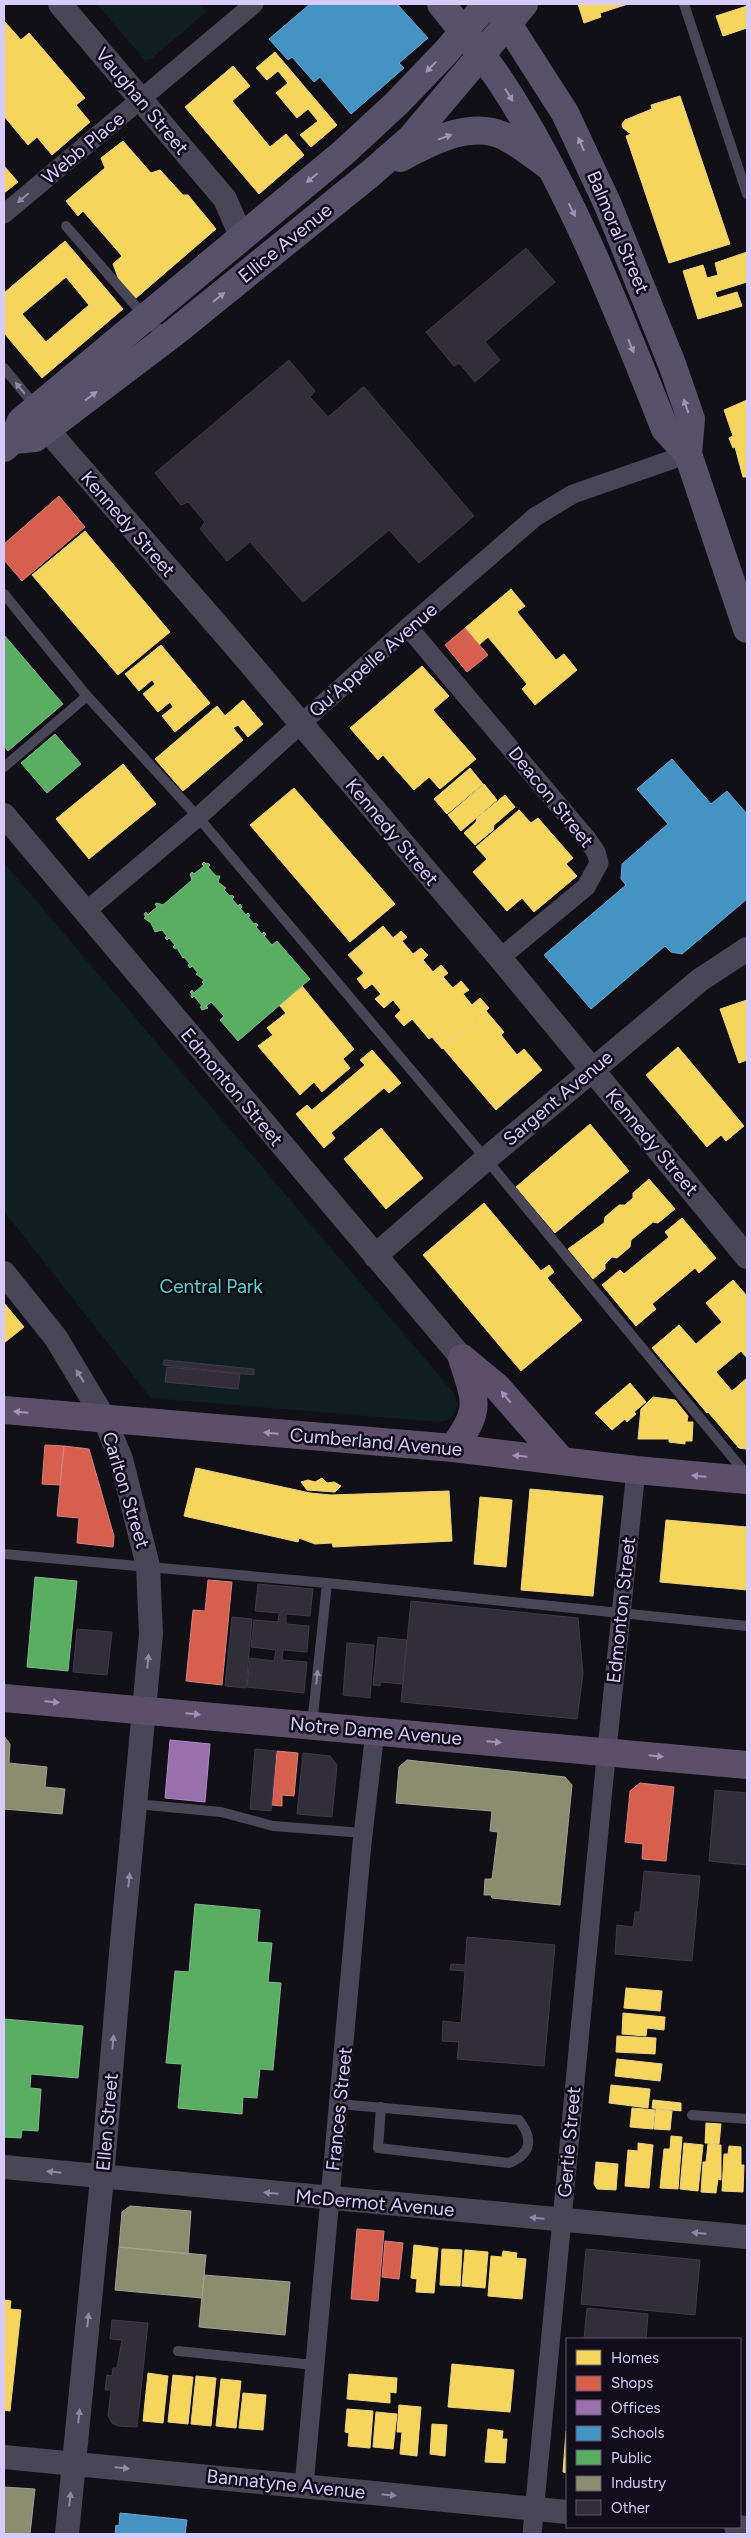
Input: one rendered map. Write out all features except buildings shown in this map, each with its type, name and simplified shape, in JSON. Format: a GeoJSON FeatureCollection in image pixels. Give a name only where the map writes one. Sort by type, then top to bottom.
{"type":"FeatureCollection","features":[{"type":"Feature","properties":{"kind":"main road","name":"Balmoral Street"},"geometry":{"type":"LineString","coordinates":[[442,4],[482,54],[516,106],[550,166],[596,263],[665,429],[688,454]]}},
{"type":"Feature","properties":{"kind":"main road","name":"Ellice Avenue"},"geometry":{"type":"LineString","coordinates":[[8,444],[35,438],[146,318],[344,153],[445,53],[487,4]]}},
{"type":"Feature","properties":{"kind":"main road","name":"Balmoral Street"},"geometry":{"type":"LineString","coordinates":[[510,10],[565,113],[608,205],[672,364],[691,419],[688,454],[747,629]]}},
{"type":"Feature","properties":{"kind":"main road","name":"Ellice Avenue"},"geometry":{"type":"LineString","coordinates":[[48,425],[175,332],[370,174],[411,138],[482,54],[510,10]]}},
{"type":"Feature","properties":{"kind":"main road"},"geometry":{"type":"LineString","coordinates":[[370,174],[440,138],[467,131],[492,132],[504,136],[550,166]]}},
{"type":"Feature","properties":{"kind":"main road"},"geometry":{"type":"LineString","coordinates":[[452,1448],[467,1429],[475,1407],[474,1392],[462,1358]]}},
{"type":"Feature","properties":{"kind":"main road"},"geometry":{"type":"LineString","coordinates":[[462,1358],[498,1387],[561,1460]]}},
{"type":"Feature","properties":{"kind":"main road","name":"Cumberland Avenue"},"geometry":{"type":"LineString","coordinates":[[4,1410],[452,1448],[636,1470],[747,1480]]}},
{"type":"Feature","properties":{"kind":"main road","name":"Notre Dame Avenue"},"geometry":{"type":"LineString","coordinates":[[4,1698],[747,1765]]}},
{"type":"Feature","properties":{"kind":"street","name":"Vaughan Street"},"geometry":{"type":"LineString","coordinates":[[60,4],[251,229],[280,245]]}},
{"type":"Feature","properties":{"kind":"street","name":"Webb Place"},"geometry":{"type":"LineString","coordinates":[[4,214],[254,4]]}},
{"type":"Feature","properties":{"kind":"street","name":"Kennedy Street"},"geometry":{"type":"LineString","coordinates":[[48,425],[500,958],[747,1257]]}},
{"type":"Feature","properties":{"kind":"street","name":"Qu'Appelle Avenue"},"geometry":{"type":"LineString","coordinates":[[85,912],[198,817],[408,627],[535,517],[573,494],[688,454]]}},
{"type":"Feature","properties":{"kind":"street","name":"Deacon Street"},"geometry":{"type":"LineString","coordinates":[[408,627],[588,839],[596,852],[599,863],[586,887],[500,958]]}},
{"type":"Feature","properties":{"kind":"street","name":"Edmonton Street"},"geometry":{"type":"LineString","coordinates":[[4,815],[462,1358]]}},
{"type":"Feature","properties":{"kind":"street","name":"Sargent Avenue"},"geometry":{"type":"LineString","coordinates":[[375,1256],[486,1159],[700,980],[747,949]]}},
{"type":"Feature","properties":{"kind":"street","name":"Carlton Street"},"geometry":{"type":"LineString","coordinates":[[4,1273],[56,1338],[104,1418],[121,1459],[148,1566],[150,1634],[144,1710]]}},
{"type":"Feature","properties":{"kind":"street","name":"Edmonton Street"},"geometry":{"type":"LineString","coordinates":[[606,1751],[636,1470]]}},
{"type":"Feature","properties":{"kind":"street","name":"Ellen Street"},"geometry":{"type":"LineString","coordinates":[[67,2534],[102,2178],[120,1953],[144,1710]]}},
{"type":"Feature","properties":{"kind":"street","name":"Frances Street"},"geometry":{"type":"LineString","coordinates":[[304,2486],[329,2199],[375,1732]]}},
{"type":"Feature","properties":{"kind":"street","name":"Gertie Street"},"geometry":{"type":"LineString","coordinates":[[532,2534],[606,1751]]}},
{"type":"Feature","properties":{"kind":"street","name":"McDermot Avenue"},"geometry":{"type":"LineString","coordinates":[[4,2167],[102,2178],[747,2237]]}},
{"type":"Feature","properties":{"kind":"street","name":"Bannatyne Avenue"},"geometry":{"type":"LineString","coordinates":[[4,2457],[566,2512]]}},
{"type":"Feature","properties":{"kind":"lane"},"geometry":{"type":"LineString","coordinates":[[684,4],[747,194]]}},
{"type":"Feature","properties":{"kind":"lane"},"geometry":{"type":"LineString","coordinates":[[66,226],[155,328],[175,332]]}},
{"type":"Feature","properties":{"kind":"lane"},"geometry":{"type":"LineString","coordinates":[[4,368],[48,425]]}},
{"type":"Feature","properties":{"kind":"lane"},"geometry":{"type":"LineString","coordinates":[[4,594],[87,696],[198,817],[486,1159],[747,1476]]}},
{"type":"Feature","properties":{"kind":"lane"},"geometry":{"type":"LineString","coordinates":[[4,767],[87,696]]}},
{"type":"Feature","properties":{"kind":"lane"},"geometry":{"type":"LineString","coordinates":[[4,1554],[327,1583],[747,1626]]}},
{"type":"Feature","properties":{"kind":"lane"},"geometry":{"type":"LineString","coordinates":[[312,1726],[327,1583]]}},
{"type":"Feature","properties":{"kind":"lane"},"geometry":{"type":"LineString","coordinates":[[136,1804],[221,1812],[273,1826],[364,1834]]}},
{"type":"Feature","properties":{"kind":"lane"},"geometry":{"type":"LineString","coordinates":[[339,2104],[519,2120],[527,2132],[528,2146],[521,2158],[509,2163],[378,2148],[381,2108]]}},
{"type":"Feature","properties":{"kind":"lane"},"geometry":{"type":"LineString","coordinates":[[692,2115],[747,2119]]}},
{"type":"Feature","properties":{"kind":"lane"},"geometry":{"type":"LineString","coordinates":[[178,2350],[314,2365]]}},
{"type":"Feature","properties":{"kind":"green space"},"geometry":{"type":"Polygon","coordinates":[[[97,4],[199,4],[206,12],[151,59],[145,60],[97,4]]]}},
{"type":"Feature","properties":{"kind":"green space","name":"Central Park"},"geometry":{"type":"Polygon","coordinates":[[[4,863],[453,1392],[458,1404],[454,1414],[449,1419],[439,1422],[151,1398],[4,1211],[4,863]]]}}]}
